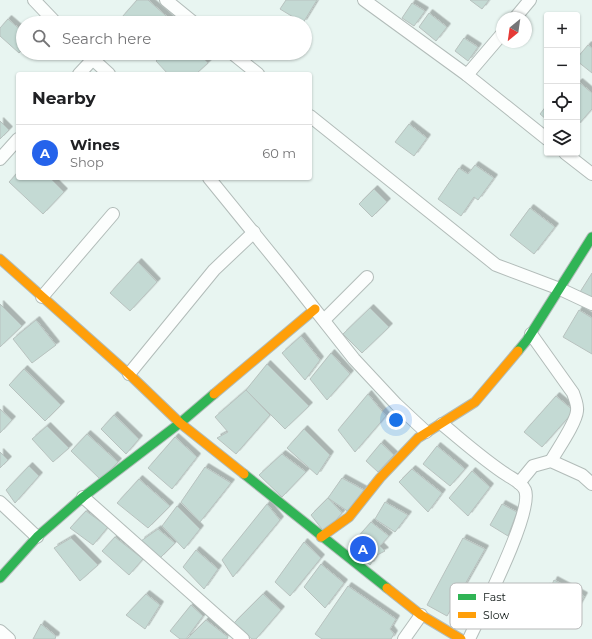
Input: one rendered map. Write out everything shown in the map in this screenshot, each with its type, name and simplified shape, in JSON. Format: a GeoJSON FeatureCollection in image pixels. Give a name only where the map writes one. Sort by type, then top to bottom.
{"type":"FeatureCollection","features":[{"type":"Feature","properties":{"kind":"street"},"geometry":{"type":"LineString","coordinates":[[34,0],[49,16]]}},
{"type":"Feature","properties":{"kind":"street"},"geometry":{"type":"LineString","coordinates":[[166,0],[185,16]]}},
{"type":"Feature","properties":{"kind":"street"},"geometry":{"type":"LineString","coordinates":[[364,0],[467,76],[544,137]]}},
{"type":"Feature","properties":{"kind":"street"},"geometry":{"type":"LineString","coordinates":[[520,12],[530,0]]}},
{"type":"Feature","properties":{"kind":"street"},"geometry":{"type":"LineString","coordinates":[[467,76],[496,41]]}},
{"type":"Feature","properties":{"kind":"street"},"geometry":{"type":"LineString","coordinates":[[80,72],[87,60]]}},
{"type":"Feature","properties":{"kind":"street"},"geometry":{"type":"LineString","coordinates":[[93,60],[107,72]]}},
{"type":"Feature","properties":{"kind":"street"},"geometry":{"type":"LineString","coordinates":[[241,60],[256,72]]}},
{"type":"Feature","properties":{"kind":"street"},"geometry":{"type":"LineString","coordinates":[[312,118],[496,265],[560,289],[592,304]]}},
{"type":"Feature","properties":{"kind":"street"},"geometry":{"type":"LineString","coordinates":[[0,159],[16,141]]}},
{"type":"Feature","properties":{"kind":"street"},"geometry":{"type":"LineString","coordinates":[[569,156],[592,174]]}},
{"type":"Feature","properties":{"kind":"street"},"geometry":{"type":"LineString","coordinates":[[211,180],[254,232],[354,359],[396,404],[426,432]]}},
{"type":"Feature","properties":{"kind":"street"},"geometry":{"type":"LineString","coordinates":[[42,297],[113,214]]}},
{"type":"Feature","properties":{"kind":"street"},"geometry":{"type":"LineString","coordinates":[[129,374],[214,270],[254,232]]}},
{"type":"Feature","properties":{"kind":"street"},"geometry":{"type":"LineString","coordinates":[[320,537],[349,516],[394,463],[426,432],[442,424],[475,402],[531,334],[592,237]]}},
{"type":"Feature","properties":{"kind":"street"},"geometry":{"type":"LineString","coordinates":[[0,259],[129,374],[180,423],[320,537],[421,615],[461,639]]}},
{"type":"Feature","properties":{"kind":"street"},"geometry":{"type":"LineString","coordinates":[[324,320],[367,277]]}},
{"type":"Feature","properties":{"kind":"street"},"geometry":{"type":"LineString","coordinates":[[0,578],[37,538],[84,497],[180,423],[315,309]]}},
{"type":"Feature","properties":{"kind":"street"},"geometry":{"type":"LineString","coordinates":[[531,334],[574,393],[577,404],[578,412],[551,461]]}},
{"type":"Feature","properties":{"kind":"street"},"geometry":{"type":"LineString","coordinates":[[442,424],[486,462],[519,483],[525,490],[527,498],[517,532],[497,583]]}},
{"type":"Feature","properties":{"kind":"street"},"geometry":{"type":"LineString","coordinates":[[519,483],[533,466],[551,461],[582,476],[592,484]]}},
{"type":"Feature","properties":{"kind":"street"},"geometry":{"type":"LineString","coordinates":[[84,497],[243,639]]}},
{"type":"Feature","properties":{"kind":"street"},"geometry":{"type":"LineString","coordinates":[[0,502],[37,538]]}},
{"type":"Feature","properties":{"kind":"street"},"geometry":{"type":"LineString","coordinates":[[404,639],[421,615]]}},
{"type":"Feature","properties":{"kind":"street"},"geometry":{"type":"LineString","coordinates":[[469,639],[474,629]]}},
{"type":"Feature","properties":{"kind":"street"},"geometry":{"type":"LineString","coordinates":[[0,631],[9,639]]}},
{"type":"Feature","properties":{"kind":"building"},"geometry":{"type":"Polygon","coordinates":[[[137,0],[148,0],[166,16],[123,16],[137,0]]]}},
{"type":"Feature","properties":{"kind":"building"},"geometry":{"type":"Polygon","coordinates":[[[286,0],[317,0],[307,16],[292,16],[280,9],[286,0]]]}},
{"type":"Feature","properties":{"kind":"building"},"geometry":{"type":"Polygon","coordinates":[[[470,0],[489,0],[482,9],[470,0]]]}},
{"type":"Feature","properties":{"kind":"building"},"geometry":{"type":"Polygon","coordinates":[[[412,3],[425,11],[414,26],[402,18],[412,3]]]}},
{"type":"Feature","properties":{"kind":"building"},"geometry":{"type":"Polygon","coordinates":[[[429,13],[447,27],[436,41],[419,27],[429,13]]]}},
{"type":"Feature","properties":{"kind":"building"},"geometry":{"type":"Polygon","coordinates":[[[8,19],[16,26],[16,50],[0,36],[0,28],[8,19]]]}},
{"type":"Feature","properties":{"kind":"building"},"geometry":{"type":"Polygon","coordinates":[[[464,38],[478,47],[468,61],[455,51],[464,38]]]}},
{"type":"Feature","properties":{"kind":"building"},"geometry":{"type":"Polygon","coordinates":[[[588,45],[592,48],[592,73],[580,63],[580,54],[588,45]]]}},
{"type":"Feature","properties":{"kind":"building"},"geometry":{"type":"Polygon","coordinates":[[[205,60],[208,63],[198,72],[166,72],[156,61],[205,60]]]}},
{"type":"Feature","properties":{"kind":"building"},"geometry":{"type":"Polygon","coordinates":[[[580,83],[592,93],[592,109],[580,123],[580,83]]]}},
{"type":"Feature","properties":{"kind":"building"},"geometry":{"type":"Polygon","coordinates":[[[544,109],[544,117],[540,114],[544,109]]]}},
{"type":"Feature","properties":{"kind":"building"},"geometry":{"type":"Polygon","coordinates":[[[0,121],[9,130],[0,139],[0,121]]]}},
{"type":"Feature","properties":{"kind":"building"},"geometry":{"type":"Polygon","coordinates":[[[409,124],[427,138],[414,156],[395,142],[409,124]]]}},
{"type":"Feature","properties":{"kind":"building"},"geometry":{"type":"Polygon","coordinates":[[[475,165],[494,178],[478,200],[474,197],[461,216],[438,199],[459,168],[468,174],[475,165]]]}},
{"type":"Feature","properties":{"kind":"building"},"geometry":{"type":"Polygon","coordinates":[[[16,174],[16,180],[52,180],[64,192],[43,214],[9,182],[16,174]]]}},
{"type":"Feature","properties":{"kind":"building"},"geometry":{"type":"Polygon","coordinates":[[[374,189],[387,202],[372,217],[359,204],[374,189]]]}},
{"type":"Feature","properties":{"kind":"building"},"geometry":{"type":"Polygon","coordinates":[[[530,208],[555,227],[534,254],[510,235],[530,208]]]}},
{"type":"Feature","properties":{"kind":"building"},"geometry":{"type":"Polygon","coordinates":[[[138,262],[157,282],[130,311],[110,293],[138,262]]]}},
{"type":"Feature","properties":{"kind":"building"},"geometry":{"type":"Polygon","coordinates":[[[592,273],[592,299],[580,292],[592,273]]]}},
{"type":"Feature","properties":{"kind":"building"},"geometry":{"type":"Polygon","coordinates":[[[0,304],[22,326],[0,347],[0,304]]]}},
{"type":"Feature","properties":{"kind":"building"},"geometry":{"type":"Polygon","coordinates":[[[370,308],[389,327],[362,353],[343,334],[370,308]]]}},
{"type":"Feature","properties":{"kind":"building"},"geometry":{"type":"Polygon","coordinates":[[[579,310],[592,318],[592,354],[563,337],[579,310]]]}},
{"type":"Feature","properties":{"kind":"building"},"geometry":{"type":"Polygon","coordinates":[[[36,320],[56,345],[32,363],[13,339],[36,320]]]}},
{"type":"Feature","properties":{"kind":"building"},"geometry":{"type":"Polygon","coordinates":[[[301,336],[320,360],[305,380],[282,353],[301,336]]]}},
{"type":"Feature","properties":{"kind":"building"},"geometry":{"type":"Polygon","coordinates":[[[331,353],[350,374],[327,400],[310,379],[331,353]]]}},
{"type":"Feature","properties":{"kind":"building"},"geometry":{"type":"Polygon","coordinates":[[[267,364],[309,406],[285,429],[246,390],[267,364]]]}},
{"type":"Feature","properties":{"kind":"building"},"geometry":{"type":"Polygon","coordinates":[[[24,369],[61,405],[45,421],[9,385],[24,369]]]}},
{"type":"Feature","properties":{"kind":"building"},"geometry":{"type":"Polygon","coordinates":[[[246,390],[270,415],[236,454],[217,438],[228,432],[215,417],[246,390]]]}},
{"type":"Feature","properties":{"kind":"building"},"geometry":{"type":"Polygon","coordinates":[[[368,394],[386,416],[355,452],[338,430],[368,394]]]}},
{"type":"Feature","properties":{"kind":"building"},"geometry":{"type":"Polygon","coordinates":[[[556,396],[574,411],[542,447],[524,432],[556,396]]]}},
{"type":"Feature","properties":{"kind":"building"},"geometry":{"type":"Polygon","coordinates":[[[0,409],[12,420],[0,433],[0,409]]]}},
{"type":"Feature","properties":{"kind":"building"},"geometry":{"type":"Polygon","coordinates":[[[114,415],[139,439],[126,454],[101,429],[114,415]]]}},
{"type":"Feature","properties":{"kind":"building"},"geometry":{"type":"Polygon","coordinates":[[[47,426],[69,448],[53,462],[32,439],[47,426]]]}},
{"type":"Feature","properties":{"kind":"building"},"geometry":{"type":"Polygon","coordinates":[[[304,429],[330,455],[317,475],[287,448],[304,429]]]}},
{"type":"Feature","properties":{"kind":"building"},"geometry":{"type":"Polygon","coordinates":[[[87,434],[118,462],[101,480],[71,451],[87,434]]]}},
{"type":"Feature","properties":{"kind":"building"},"geometry":{"type":"Polygon","coordinates":[[[175,437],[197,457],[172,489],[148,468],[175,437]]]}},
{"type":"Feature","properties":{"kind":"building"},"geometry":{"type":"Polygon","coordinates":[[[381,443],[394,455],[378,472],[366,461],[381,443]]]}},
{"type":"Feature","properties":{"kind":"building"},"geometry":{"type":"Polygon","coordinates":[[[437,446],[465,469],[450,486],[423,464],[437,446]]]}},
{"type":"Feature","properties":{"kind":"building"},"geometry":{"type":"Polygon","coordinates":[[[0,452],[8,460],[0,468],[0,452]]]}},
{"type":"Feature","properties":{"kind":"building"},"geometry":{"type":"Polygon","coordinates":[[[282,454],[306,472],[282,497],[259,475],[282,454]]]}},
{"type":"Feature","properties":{"kind":"building"},"geometry":{"type":"Polygon","coordinates":[[[29,466],[39,476],[15,503],[6,490],[29,466]]]}},
{"type":"Feature","properties":{"kind":"building"},"geometry":{"type":"Polygon","coordinates":[[[205,467],[231,483],[200,522],[181,502],[205,467]]]}},
{"type":"Feature","properties":{"kind":"building"},"geometry":{"type":"Polygon","coordinates":[[[412,469],[442,493],[428,512],[399,482],[412,469]]]}},
{"type":"Feature","properties":{"kind":"building"},"geometry":{"type":"Polygon","coordinates":[[[472,471],[490,487],[468,516],[449,498],[472,471]]]}},
{"type":"Feature","properties":{"kind":"building"},"geometry":{"type":"Polygon","coordinates":[[[342,478],[364,490],[352,514],[328,498],[342,478]]]}},
{"type":"Feature","properties":{"kind":"building"},"geometry":{"type":"Polygon","coordinates":[[[139,479],[170,506],[148,528],[117,503],[139,479]]]}},
{"type":"Feature","properties":{"kind":"building"},"geometry":{"type":"Polygon","coordinates":[[[328,498],[342,513],[325,533],[311,515],[328,498]]]}},
{"type":"Feature","properties":{"kind":"building"},"geometry":{"type":"Polygon","coordinates":[[[385,502],[408,515],[395,532],[375,519],[385,502]]]}},
{"type":"Feature","properties":{"kind":"building"},"geometry":{"type":"Polygon","coordinates":[[[267,504],[280,520],[233,577],[222,560],[267,504]]]}},
{"type":"Feature","properties":{"kind":"building"},"geometry":{"type":"Polygon","coordinates":[[[502,504],[517,512],[508,536],[490,525],[502,504]]]}},
{"type":"Feature","properties":{"kind":"building"},"geometry":{"type":"Polygon","coordinates":[[[177,506],[200,529],[184,549],[162,526],[177,506]]]}},
{"type":"Feature","properties":{"kind":"building"},"geometry":{"type":"Polygon","coordinates":[[[86,511],[108,527],[93,545],[70,528],[86,511]]]}},
{"type":"Feature","properties":{"kind":"building"},"geometry":{"type":"Polygon","coordinates":[[[371,522],[389,536],[380,546],[385,551],[377,555],[370,565],[349,547],[371,522]]]}},
{"type":"Feature","properties":{"kind":"building"},"geometry":{"type":"Polygon","coordinates":[[[158,529],[175,543],[160,558],[141,541],[158,529]]]}},
{"type":"Feature","properties":{"kind":"building"},"geometry":{"type":"Polygon","coordinates":[[[115,537],[143,559],[129,575],[102,551],[115,537]]]}},
{"type":"Feature","properties":{"kind":"building"},"geometry":{"type":"Polygon","coordinates":[[[71,538],[98,565],[80,581],[54,548],[71,538]]]}},
{"type":"Feature","properties":{"kind":"building"},"geometry":{"type":"Polygon","coordinates":[[[463,538],[485,549],[466,583],[450,583],[450,611],[447,616],[427,605],[463,538]]]}},
{"type":"Feature","properties":{"kind":"building"},"geometry":{"type":"Polygon","coordinates":[[[304,542],[321,558],[290,596],[275,582],[304,542]]]}},
{"type":"Feature","properties":{"kind":"building"},"geometry":{"type":"Polygon","coordinates":[[[196,550],[218,569],[204,589],[183,567],[196,550]]]}},
{"type":"Feature","properties":{"kind":"building"},"geometry":{"type":"Polygon","coordinates":[[[321,564],[344,583],[325,608],[304,587],[321,564]]]}},
{"type":"Feature","properties":{"kind":"building"},"geometry":{"type":"Polygon","coordinates":[[[554,580],[560,583],[553,583],[554,580]]]}},
{"type":"Feature","properties":{"kind":"building"},"geometry":{"type":"Polygon","coordinates":[[[348,586],[396,619],[390,629],[394,634],[391,639],[322,639],[315,634],[348,586]]]}},
{"type":"Feature","properties":{"kind":"building"},"geometry":{"type":"Polygon","coordinates":[[[146,594],[160,605],[145,629],[126,615],[146,594]]]}},
{"type":"Feature","properties":{"kind":"building"},"geometry":{"type":"Polygon","coordinates":[[[263,594],[281,610],[256,639],[252,639],[233,624],[263,594]]]}},
{"type":"Feature","properties":{"kind":"building"},"geometry":{"type":"Polygon","coordinates":[[[191,605],[203,616],[186,639],[180,639],[170,631],[191,605]]]}},
{"type":"Feature","properties":{"kind":"building"},"geometry":{"type":"Polygon","coordinates":[[[206,620],[228,637],[227,639],[187,639],[206,620]]]}},
{"type":"Feature","properties":{"kind":"building"},"geometry":{"type":"Polygon","coordinates":[[[41,624],[56,636],[55,639],[33,639],[41,624]]]}},
{"type":"Feature","properties":{"kind":"traffic: fast"},"geometry":{"type":"LineString","coordinates":[[518,351],[527,340],[592,237]]}},
{"type":"Feature","properties":{"kind":"traffic: fast"},"geometry":{"type":"LineString","coordinates":[[0,578],[37,537],[83,497],[180,423],[214,394]]}},
{"type":"Feature","properties":{"kind":"traffic: fast"},"geometry":{"type":"LineString","coordinates":[[244,474],[387,588]]}},
{"type":"Feature","properties":{"kind":"traffic: slow"},"geometry":{"type":"LineString","coordinates":[[0,259],[129,374],[180,423],[244,474]]}},
{"type":"Feature","properties":{"kind":"traffic: slow"},"geometry":{"type":"LineString","coordinates":[[214,394],[315,309]]}},
{"type":"Feature","properties":{"kind":"traffic: slow"},"geometry":{"type":"LineString","coordinates":[[321,537],[349,517],[380,478],[418,438],[475,402],[518,351]]}},
{"type":"Feature","properties":{"kind":"traffic: slow"},"geometry":{"type":"LineString","coordinates":[[387,588],[421,615],[461,639]]}},
{"type":"Feature","properties":{"kind":"place","name":"Wines"},"geometry":{"type":"Point","coordinates":[363,549]}}]}
